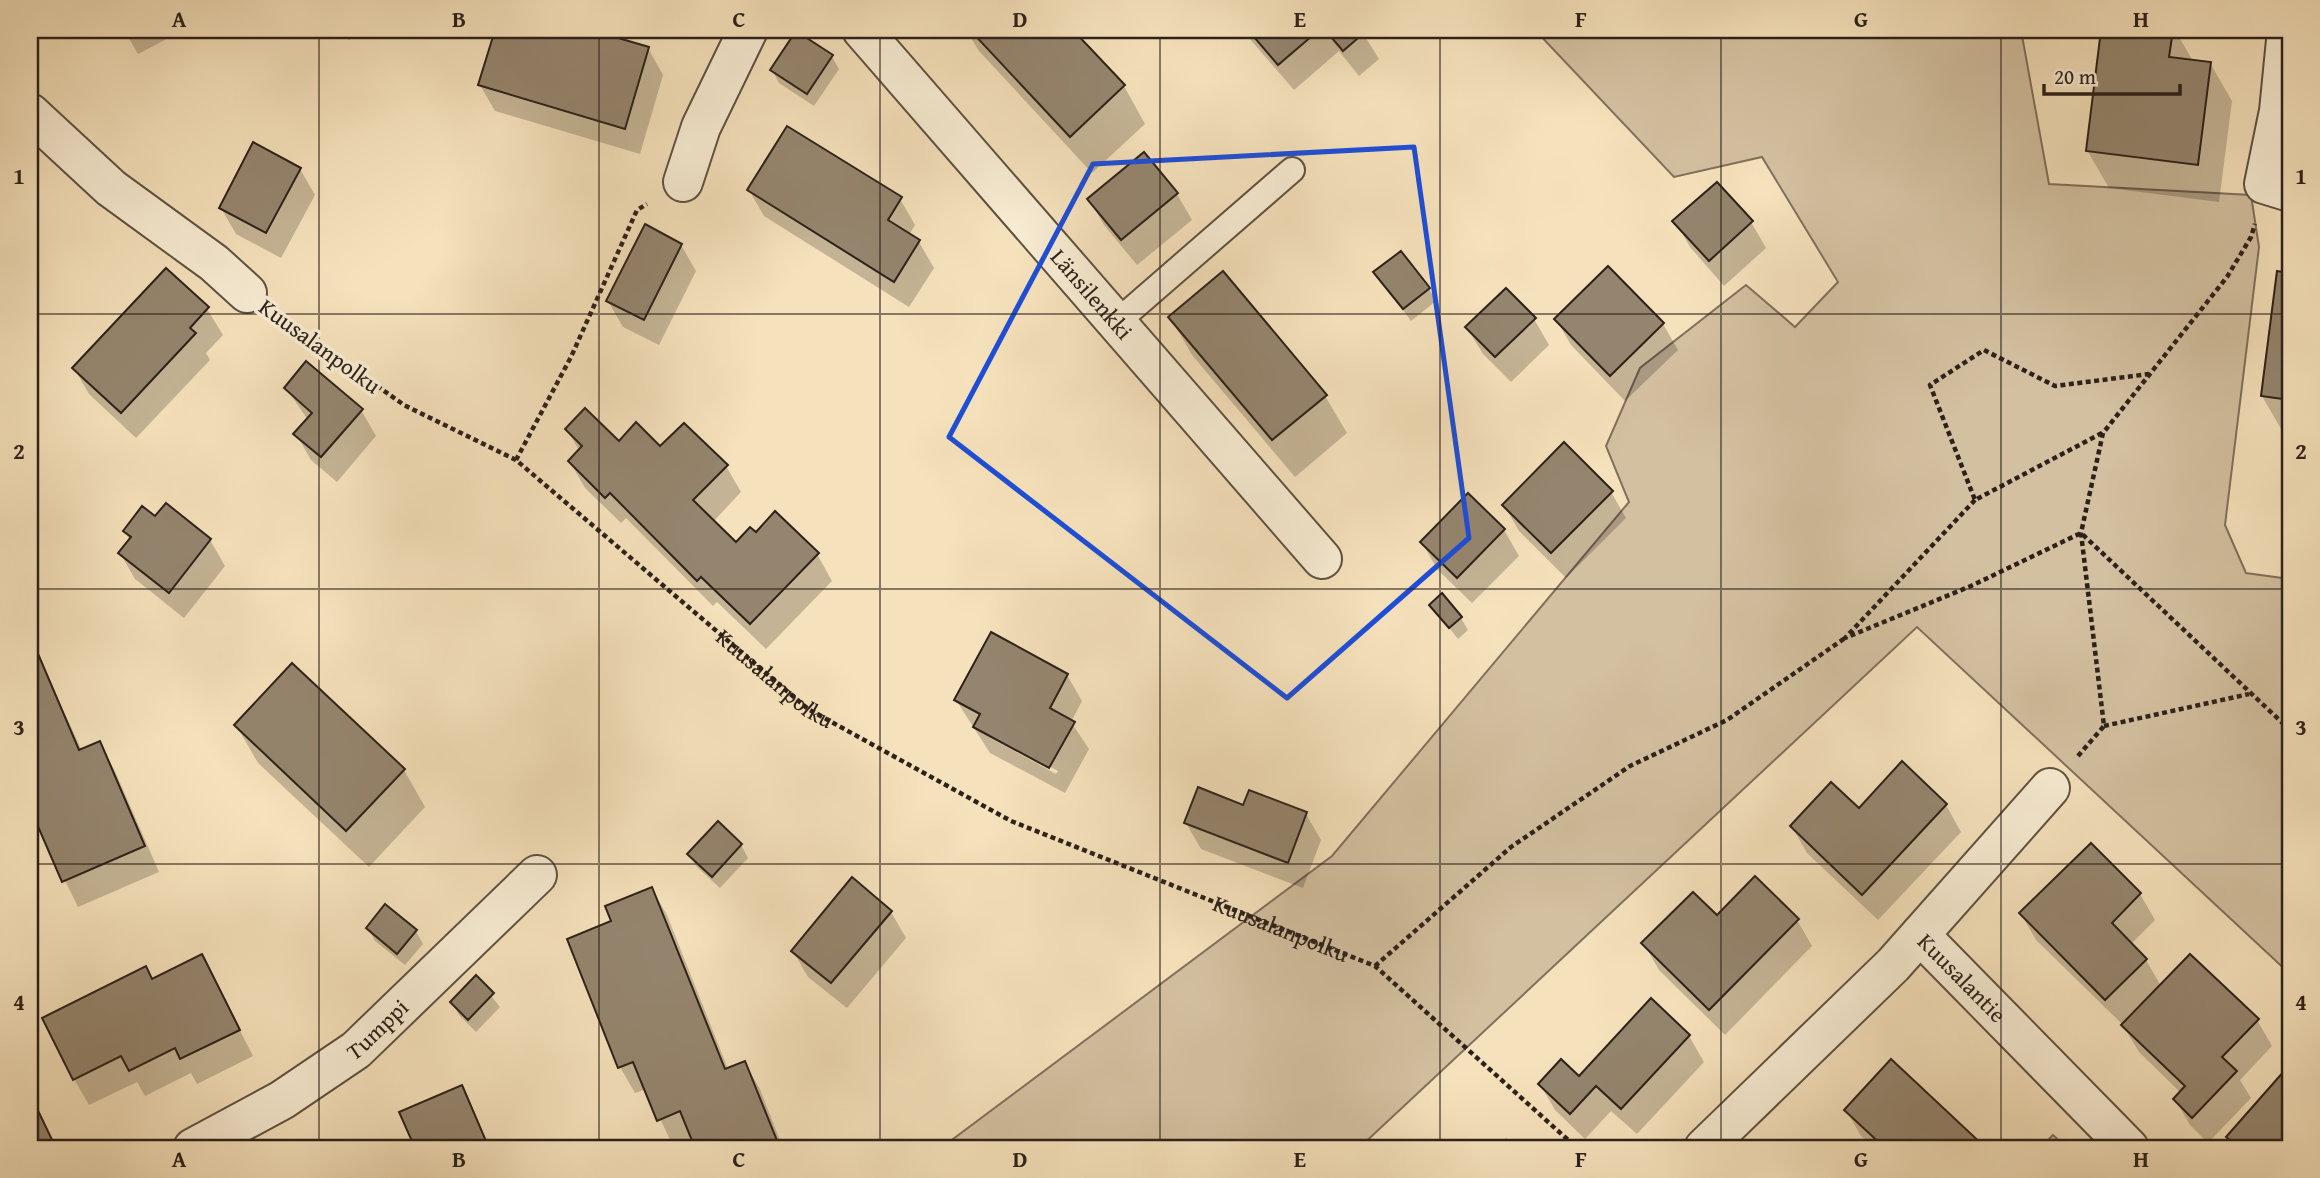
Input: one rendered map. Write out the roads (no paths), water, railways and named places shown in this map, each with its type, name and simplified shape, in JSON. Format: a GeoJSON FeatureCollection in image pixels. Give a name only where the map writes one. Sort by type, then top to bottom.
{"type":"FeatureCollection","features":[{"type":"Feature","properties":{"kind":"street"},"geometry":{"type":"LineString","coordinates":[[683,182],[701,127],[748,30]]}},
{"type":"Feature","properties":{"kind":"street","name":"Länsilenkki"},"geometry":{"type":"LineString","coordinates":[[862,30],[1322,559]]}},
{"type":"Feature","properties":{"kind":"street"},"geometry":{"type":"LineString","coordinates":[[2277,188],[2279,111],[2287,30]]}},
{"type":"Feature","properties":{"kind":"street","name":"Kuusalanpolku"},"geometry":{"type":"LineString","coordinates":[[30,113],[111,188],[214,263],[247,293]]}},
{"type":"Feature","properties":{"kind":"street"},"geometry":{"type":"LineString","coordinates":[[1920,935],[2050,788]]}},
{"type":"Feature","properties":{"kind":"street","name":"Tumppi"},"geometry":{"type":"LineString","coordinates":[[193,1148],[282,1100],[356,1050],[537,875]]}},
{"type":"Feature","properties":{"kind":"street","name":"Kuusalantie"},"geometry":{"type":"LineString","coordinates":[[1704,1148],[1893,965],[1920,935],[2129,1148]]}},
{"type":"Feature","properties":{"kind":"lane"},"geometry":{"type":"LineString","coordinates":[[1116,322],[1292,170]]}}]}
